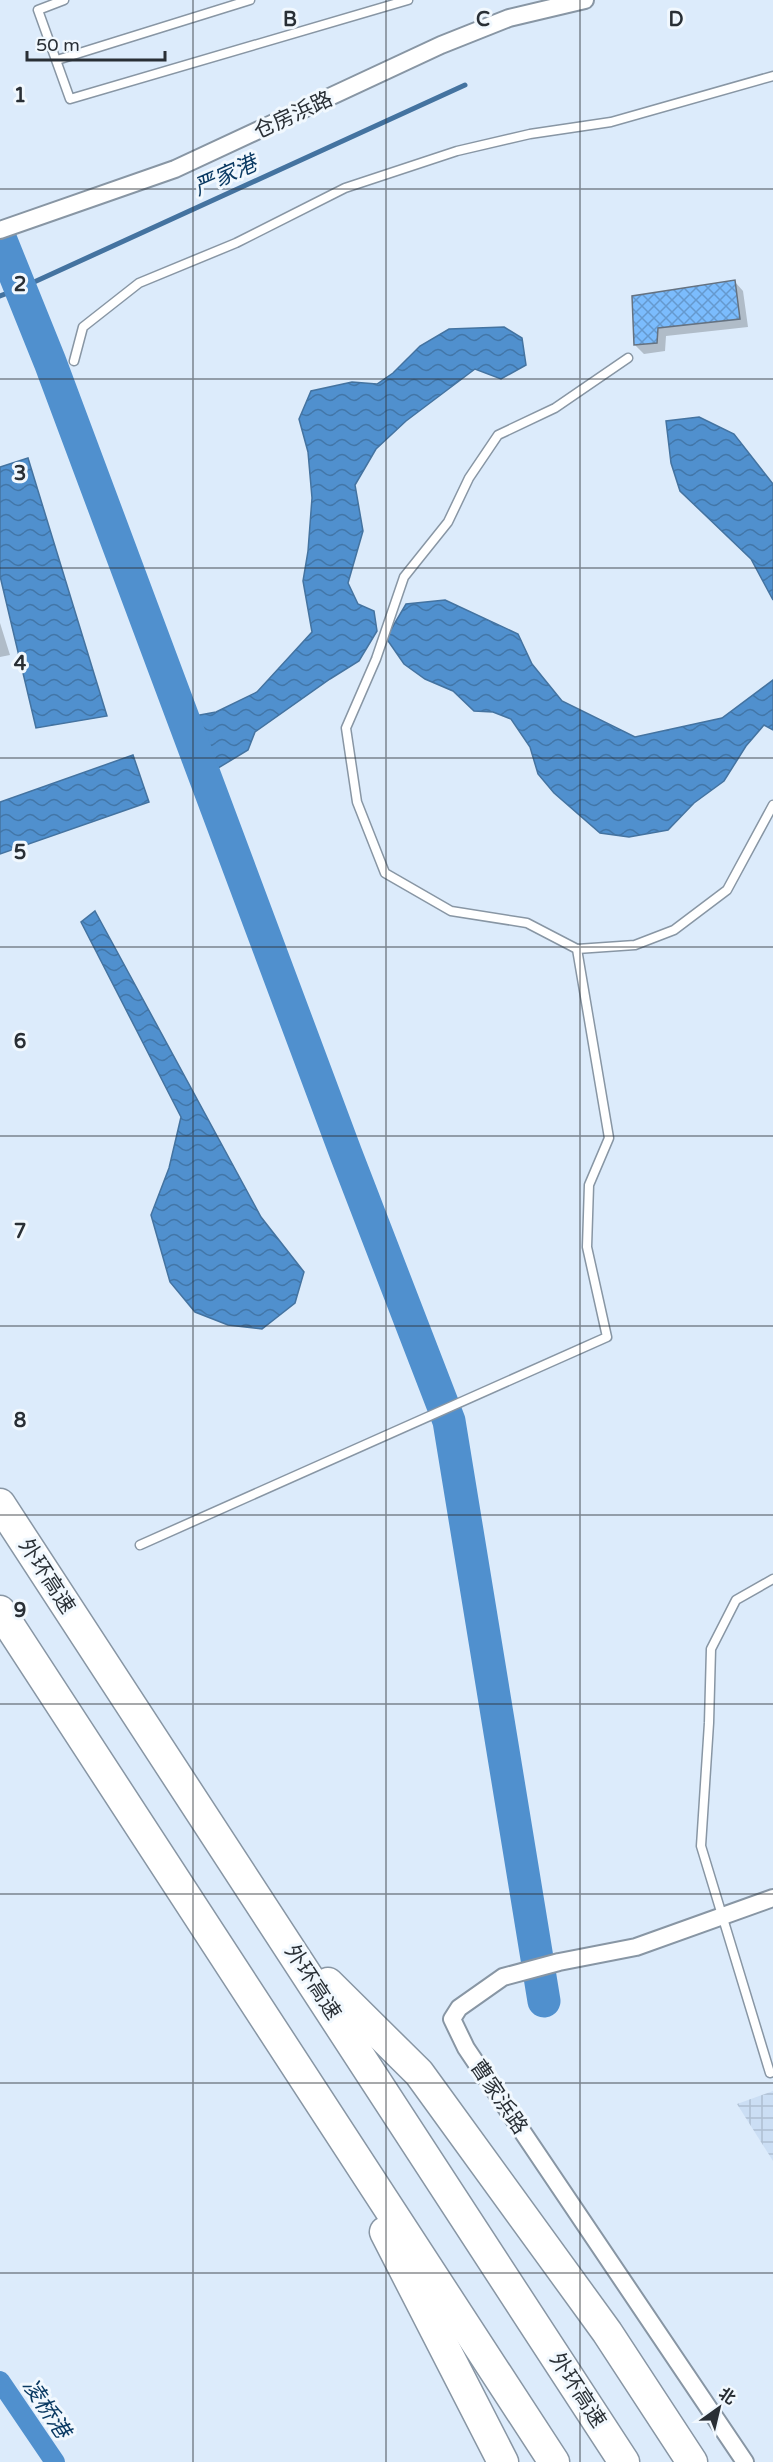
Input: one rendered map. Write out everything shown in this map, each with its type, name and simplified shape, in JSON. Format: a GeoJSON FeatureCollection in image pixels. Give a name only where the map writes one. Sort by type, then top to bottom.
{"type":"FeatureCollection","features":[{"type":"Feature","properties":{"kind":"highway","name":"外环高速"},"geometry":{"type":"LineString","coordinates":[[0,1504],[624,2462]]}},
{"type":"Feature","properties":{"kind":"highway"},"geometry":{"type":"LineString","coordinates":[[0,1611],[554,2462]]}},
{"type":"Feature","properties":{"kind":"highway"},"geometry":{"type":"LineString","coordinates":[[287,1943],[419,2073],[607,2332],[692,2462]]}},
{"type":"Feature","properties":{"kind":"highway"},"geometry":{"type":"LineString","coordinates":[[229,1962],[304,2096],[388,2238],[503,2462]]}},
{"type":"Feature","properties":{"kind":"street","name":"仓房浜路"},"geometry":{"type":"LineString","coordinates":[[4,228],[175,169],[441,45],[499,22],[585,0]]}},
{"type":"Feature","properties":{"kind":"street","name":"曹家浜路"},"geometry":{"type":"LineString","coordinates":[[745,2462],[466,2048],[452,2019],[459,2008],[503,1977],[559,1962],[636,1947],[773,1898]]}},
{"type":"Feature","properties":{"kind":"lane"},"geometry":{"type":"LineString","coordinates":[[64,0],[39,10],[70,99],[408,0]]}},
{"type":"Feature","properties":{"kind":"lane"},"geometry":{"type":"LineString","coordinates":[[57,60],[250,0]]}},
{"type":"Feature","properties":{"kind":"lane"},"geometry":{"type":"LineString","coordinates":[[74,361],[82,327],[139,283],[236,243],[345,188],[457,151],[530,134],[611,122],[773,76]]}},
{"type":"Feature","properties":{"kind":"lane"},"geometry":{"type":"LineString","coordinates":[[628,358],[555,408],[498,435],[469,478],[447,522],[404,577],[376,659],[346,728],[357,802],[385,873],[451,911],[527,923],[577,949],[635,945],[674,930],[727,890],[773,805]]}},
{"type":"Feature","properties":{"kind":"lane"},"geometry":{"type":"LineString","coordinates":[[140,1545],[607,1337],[587,1247],[589,1185],[609,1138],[577,949]]}},
{"type":"Feature","properties":{"kind":"lane"},"geometry":{"type":"LineString","coordinates":[[770,2073],[701,1846],[711,1649],[736,1600],[773,1579]]}},
{"type":"Feature","properties":{"kind":"shaded area"},"geometry":{"type":"Polygon","coordinates":[[[773,2091],[773,2161],[737,2104],[773,2091]]]}},
{"type":"Feature","properties":{"kind":"water"},"geometry":{"type":"Polygon","coordinates":[[[504,327],[522,338],[526,365],[501,379],[475,369],[406,421],[376,449],[355,485],[363,531],[348,583],[358,604],[374,611],[377,631],[359,661],[255,732],[248,750],[205,776],[183,718],[216,712],[257,692],[312,632],[303,581],[312,498],[308,452],[299,419],[311,391],[352,382],[377,384],[393,373],[420,346],[449,329],[504,327]]]}},
{"type":"Feature","properties":{"kind":"water"},"geometry":{"type":"Polygon","coordinates":[[[699,417],[734,434],[773,484],[773,600],[751,559],[680,491],[671,463],[666,421],[699,417]]]}},
{"type":"Feature","properties":{"kind":"water"},"geometry":{"type":"Polygon","coordinates":[[[28,458],[107,716],[36,728],[0,576],[0,467],[28,458]]]}},
{"type":"Feature","properties":{"kind":"water"},"geometry":{"type":"Polygon","coordinates":[[[445,600],[518,634],[532,664],[562,701],[635,737],[722,718],[773,680],[773,730],[764,725],[746,746],[724,781],[694,803],[668,830],[629,837],[600,833],[554,793],[538,774],[530,747],[511,719],[493,712],[474,711],[453,691],[425,679],[404,664],[386,638],[406,604],[445,600]]]}},
{"type":"Feature","properties":{"kind":"water"},"geometry":{"type":"Polygon","coordinates":[[[133,755],[149,802],[0,854],[0,802],[133,755]]]}},
{"type":"Feature","properties":{"kind":"water"},"geometry":{"type":"Polygon","coordinates":[[[95,911],[261,1217],[304,1272],[295,1303],[262,1329],[228,1325],[195,1312],[170,1282],[151,1215],[169,1168],[181,1117],[81,922],[95,911]]]}},
{"type":"Feature","properties":{"kind":"building"},"geometry":{"type":"Polygon","coordinates":[[[735,280],[740,319],[658,328],[657,343],[634,345],[632,296],[735,280]]]}},
{"type":"Feature","properties":{"kind":"waterway","name":"严家港"},"geometry":{"type":"LineString","coordinates":[[0,296],[465,85]]}},
{"type":"Feature","properties":{"kind":"waterway"},"geometry":{"type":"LineString","coordinates":[[0,238],[50,362],[346,1154],[449,1421],[544,2001]]}},
{"type":"Feature","properties":{"kind":"waterway","name":"凌桥港"},"geometry":{"type":"LineString","coordinates":[[0,2381],[55,2462]]}}]}
